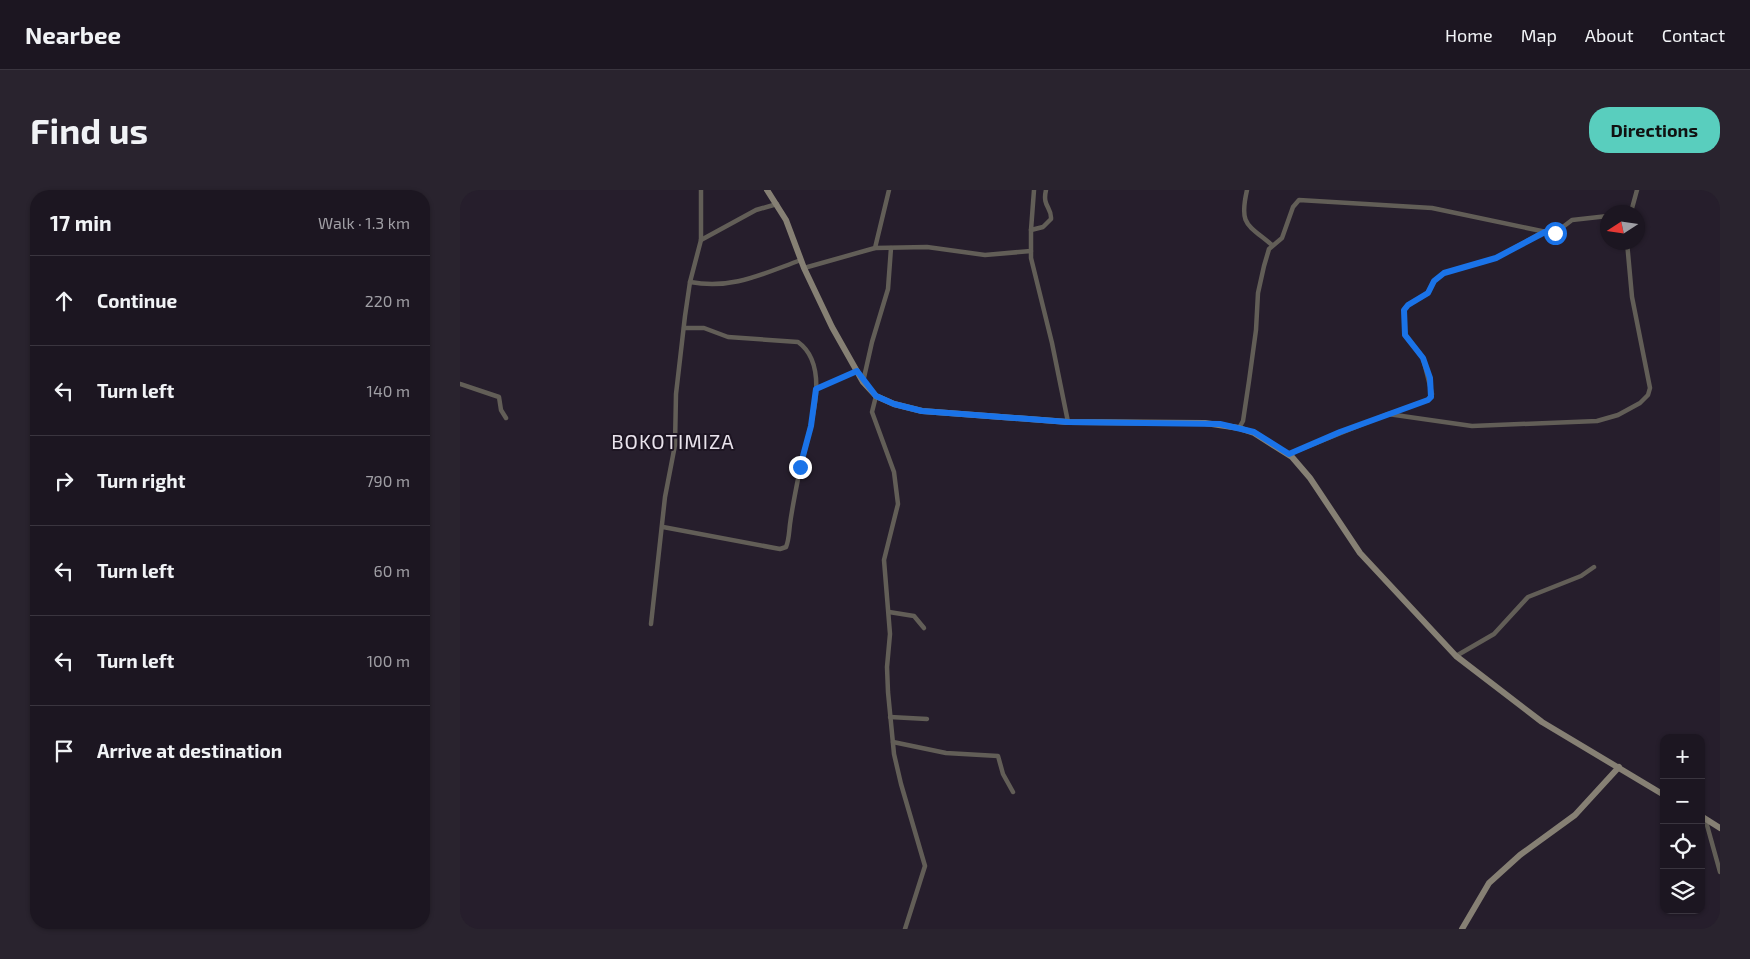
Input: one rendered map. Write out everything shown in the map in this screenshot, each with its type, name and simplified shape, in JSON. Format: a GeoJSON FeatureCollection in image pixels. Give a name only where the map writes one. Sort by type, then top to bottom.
{"type":"FeatureCollection","features":[{"type":"Feature","properties":{"kind":"street"},"geometry":{"type":"LineString","coordinates":[[651,624],[666,492],[675,445],[676,394],[684,328],[690,282],[701,240],[701,190]]}},
{"type":"Feature","properties":{"kind":"street"},"geometry":{"type":"LineString","coordinates":[[766,190],[778,204],[804,268],[832,327],[863,382],[876,396],[894,404],[922,411],[1068,422],[1206,423],[1254,432],[1289,454],[1310,478],[1360,554],[1456,656],[1542,722],[1660,793]]}},
{"type":"Feature","properties":{"kind":"street"},"geometry":{"type":"LineString","coordinates":[[875,248],[889,190]]}},
{"type":"Feature","properties":{"kind":"street"},"geometry":{"type":"LineString","coordinates":[[1034,190],[1031,251],[1068,422]]}},
{"type":"Feature","properties":{"kind":"street"},"geometry":{"type":"LineString","coordinates":[[1031,230],[1043,227],[1051,219],[1050,211],[1044,201],[1046,190]]}},
{"type":"Feature","properties":{"kind":"street"},"geometry":{"type":"LineString","coordinates":[[1247,190],[1244,218],[1272,246]]}},
{"type":"Feature","properties":{"kind":"street"},"geometry":{"type":"LineString","coordinates":[[1633,205],[1637,190]]}},
{"type":"Feature","properties":{"kind":"street"},"geometry":{"type":"LineString","coordinates":[[1239,428],[1243,417],[1256,330],[1258,293],[1264,266],[1272,246],[1282,238],[1296,203],[1304,200],[1432,208],[1555,233],[1572,220],[1600,217]]}},
{"type":"Feature","properties":{"kind":"street"},"geometry":{"type":"LineString","coordinates":[[701,240],[756,210],[778,204]]}},
{"type":"Feature","properties":{"kind":"street"},"geometry":{"type":"LineString","coordinates":[[1289,454],[1428,400],[1432,394],[1423,358],[1405,335],[1404,310],[1408,305],[1428,293],[1434,281],[1444,273],[1496,258],[1545,232]]}},
{"type":"Feature","properties":{"kind":"street"},"geometry":{"type":"LineString","coordinates":[[804,268],[875,248],[927,247],[992,255],[1031,251]]}},
{"type":"Feature","properties":{"kind":"street"},"geometry":{"type":"LineString","coordinates":[[863,382],[872,342],[888,289],[891,248]]}},
{"type":"Feature","properties":{"kind":"street"},"geometry":{"type":"LineString","coordinates":[[1388,414],[1472,426],[1580,423],[1612,417],[1640,403],[1648,394],[1650,388],[1632,297],[1628,250]]}},
{"type":"Feature","properties":{"kind":"street"},"geometry":{"type":"LineString","coordinates":[[690,282],[723,285],[741,282],[801,260]]}},
{"type":"Feature","properties":{"kind":"street"},"geometry":{"type":"LineString","coordinates":[[663,527],[747,544],[780,549],[786,547],[799,472],[811,426],[816,389],[812,360],[798,342],[728,337],[704,328],[684,328]]}},
{"type":"Feature","properties":{"kind":"street"},"geometry":{"type":"LineString","coordinates":[[816,389],[857,371]]}},
{"type":"Feature","properties":{"kind":"street"},"geometry":{"type":"LineString","coordinates":[[460,384],[499,397],[501,410],[506,418]]}},
{"type":"Feature","properties":{"kind":"street"},"geometry":{"type":"LineString","coordinates":[[876,396],[872,412],[897,489],[898,504],[884,560],[884,582],[889,612],[890,634],[887,677],[890,717],[906,807],[924,863],[921,881],[905,929]]}},
{"type":"Feature","properties":{"kind":"street"},"geometry":{"type":"LineString","coordinates":[[1456,656],[1494,634],[1528,597],[1581,576],[1594,567]]}},
{"type":"Feature","properties":{"kind":"street"},"geometry":{"type":"LineString","coordinates":[[889,612],[914,616],[924,628]]}},
{"type":"Feature","properties":{"kind":"street"},"geometry":{"type":"LineString","coordinates":[[890,717],[927,719]]}},
{"type":"Feature","properties":{"kind":"street"},"geometry":{"type":"LineString","coordinates":[[893,742],[946,753],[998,756],[1013,792]]}},
{"type":"Feature","properties":{"kind":"street"},"geometry":{"type":"LineString","coordinates":[[1462,929],[1489,883],[1520,855],[1575,815],[1619,767]]}},
{"type":"Feature","properties":{"kind":"street"},"geometry":{"type":"LineString","coordinates":[[1705,818],[1720,828]]}},
{"type":"Feature","properties":{"kind":"street"},"geometry":{"type":"LineString","coordinates":[[1705,823],[1720,872]]}},
{"type":"Feature","properties":{"kind":"district","name":"BOKOTIMIZA"},"geometry":{"type":"Point","coordinates":[673,441]}},
{"type":"Feature","properties":{"kind":"route"},"geometry":{"type":"LineString","coordinates":[[800,467],[811,426],[816,389],[857,371],[863,382],[876,396],[894,404],[922,411],[1068,422],[1220,424],[1254,432],[1289,454],[1340,432],[1428,400],[1431,397],[1432,390],[1430,378],[1421,354],[1408,341],[1405,335],[1403,326],[1404,310],[1408,305],[1428,293],[1434,281],[1444,273],[1496,258],[1545,232],[1555,233]]}}]}
